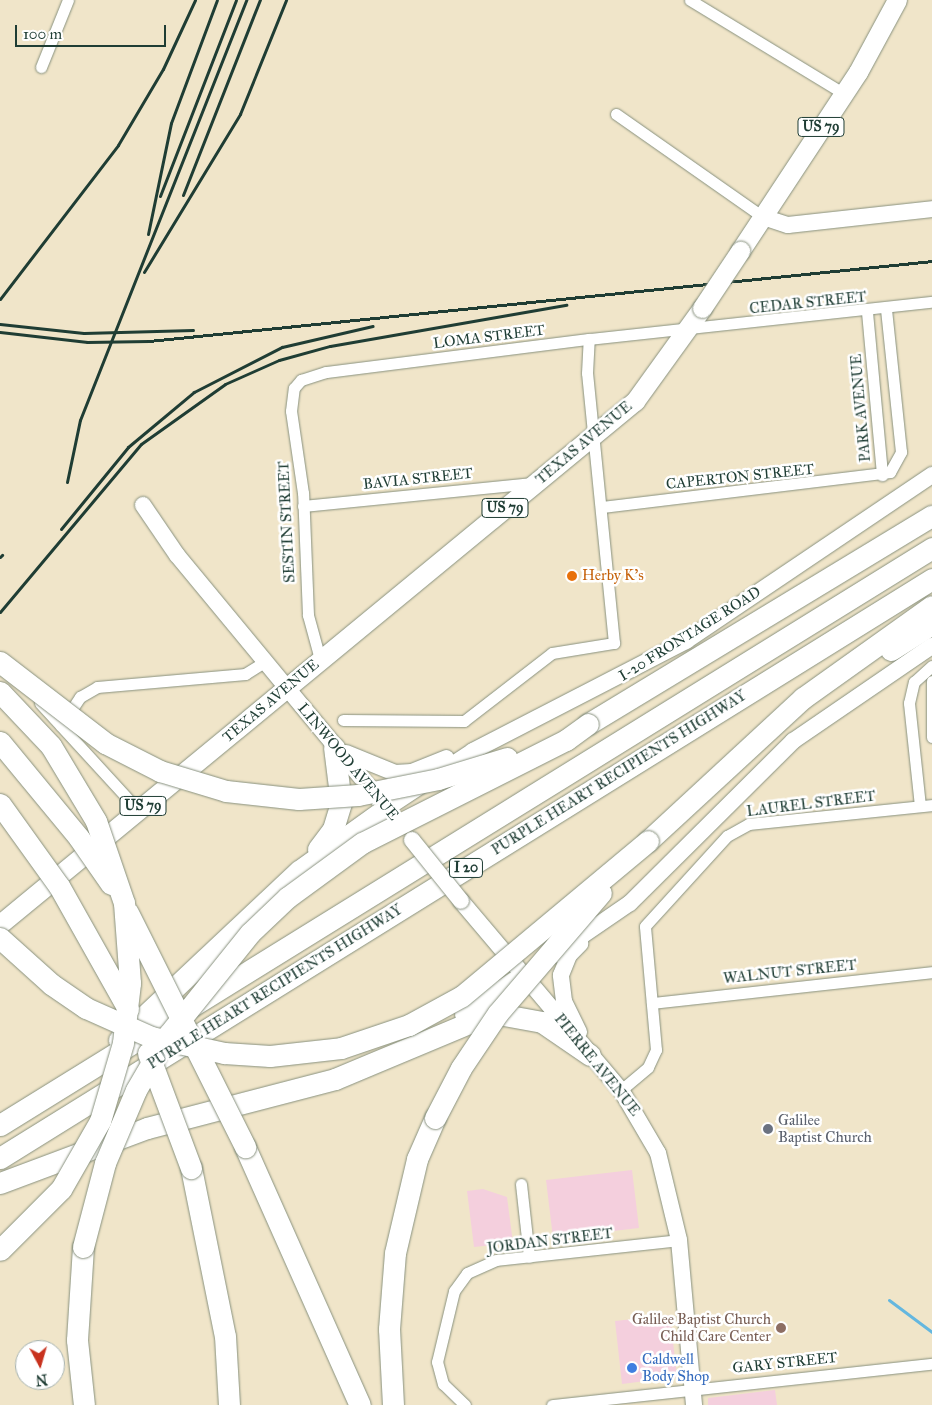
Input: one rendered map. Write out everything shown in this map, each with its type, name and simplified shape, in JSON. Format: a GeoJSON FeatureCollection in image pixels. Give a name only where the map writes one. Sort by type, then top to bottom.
{"type":"FeatureCollection","features":[{"type":"Feature","properties":{"kind":"highway"},"geometry":{"type":"LineString","coordinates":[[0,662],[131,757],[195,783],[244,794],[299,799],[408,787],[485,766],[588,724],[651,690],[894,537],[932,510]]}},
{"type":"Feature","properties":{"kind":"highway"},"geometry":{"type":"LineString","coordinates":[[894,537],[932,516]]}},
{"type":"Feature","properties":{"kind":"highway","name":"PURPLE HEART RECIPIENTS HIGHWAY"},"geometry":{"type":"LineString","coordinates":[[0,1125],[932,548]]}},
{"type":"Feature","properties":{"kind":"highway","name":"PURPLE HEART RECIPIENTS HIGHWAY"},"geometry":{"type":"LineString","coordinates":[[0,1158],[932,578]]}},
{"type":"Feature","properties":{"kind":"highway"},"geometry":{"type":"LineString","coordinates":[[0,938],[37,973],[86,1008],[150,1037],[224,1054],[260,1056],[341,1048],[409,1025],[462,996],[648,841],[828,679],[932,606]]}},
{"type":"Feature","properties":{"kind":"highway"},"geometry":{"type":"LineString","coordinates":[[746,752],[845,679],[932,624]]}},
{"type":"Feature","properties":{"kind":"highway"},"geometry":{"type":"LineString","coordinates":[[0,692],[51,746],[96,821],[124,903],[130,983],[122,1050],[100,1121],[61,1189],[0,1250]]}},
{"type":"Feature","properties":{"kind":"highway"},"geometry":{"type":"LineString","coordinates":[[84,1405],[77,1340],[83,1247],[105,1163],[136,1090],[168,1035],[250,933],[288,897],[362,843],[566,740],[588,724]]}},
{"type":"Feature","properties":{"kind":"highway"},"geometry":{"type":"LineString","coordinates":[[0,742],[79,838],[115,891],[164,976],[245,1147],[360,1405]]}},
{"type":"Feature","properties":{"kind":"highway"},"geometry":{"type":"LineString","coordinates":[[299,870],[338,817],[342,785],[334,747]]}},
{"type":"Feature","properties":{"kind":"highway"},"geometry":{"type":"LineString","coordinates":[[0,804],[60,886],[113,978],[164,1087],[191,1168],[225,1336],[230,1405]]}},
{"type":"Feature","properties":{"kind":"highway"},"geometry":{"type":"LineString","coordinates":[[87,1071],[299,870],[387,808]]}},
{"type":"Feature","properties":{"kind":"highway"},"geometry":{"type":"LineString","coordinates":[[394,1405],[389,1329],[395,1253],[416,1159],[461,1068],[498,1013],[648,841]]}},
{"type":"Feature","properties":{"kind":"highway"},"geometry":{"type":"LineString","coordinates":[[430,1038],[523,976]]}},
{"type":"Feature","properties":{"kind":"highway"},"geometry":{"type":"LineString","coordinates":[[0,1183],[147,1128],[335,1079],[468,1020],[508,1012],[542,1022],[590,1055]]}},
{"type":"Feature","properties":{"kind":"main road","name":"TEXAS AVENUE"},"geometry":{"type":"LineString","coordinates":[[0,924],[643,394],[763,217],[843,93],[897,0]]}},
{"type":"Feature","properties":{"kind":"main road"},"geometry":{"type":"LineString","coordinates":[[763,217],[788,225],[932,210]]}},
{"type":"Feature","properties":{"kind":"main road","name":"I-20 FRONTAGE ROAD"},"geometry":{"type":"LineString","coordinates":[[387,808],[518,728],[686,641],[932,475]]}},
{"type":"Feature","properties":{"kind":"main road","name":"LINWOOD AVENUE"},"geometry":{"type":"LineString","coordinates":[[143,504],[177,555],[334,747],[387,808],[461,901]]}},
{"type":"Feature","properties":{"kind":"main road"},"geometry":{"type":"LineString","coordinates":[[590,1055],[564,1001],[562,975],[576,947],[668,868],[793,741],[932,646]]}},
{"type":"Feature","properties":{"kind":"main road"},"geometry":{"type":"LineString","coordinates":[[334,747],[374,768],[404,773],[518,728]]}},
{"type":"Feature","properties":{"kind":"main road","name":"PIERRE AVENUE"},"geometry":{"type":"LineString","coordinates":[[461,901],[621,1090],[658,1153],[678,1240],[693,1397]]}},
{"type":"Feature","properties":{"kind":"main road"},"geometry":{"type":"LineString","coordinates":[[523,976],[618,912]]}},
{"type":"Feature","properties":{"kind":"street"},"geometry":{"type":"LineString","coordinates":[[42,67],[68,0]]}},
{"type":"Feature","properties":{"kind":"street"},"geometry":{"type":"LineString","coordinates":[[690,0],[843,93]]}},
{"type":"Feature","properties":{"kind":"street"},"geometry":{"type":"LineString","coordinates":[[616,114],[749,204],[763,217]]}},
{"type":"Feature","properties":{"kind":"street","name":"CEDAR STREET"},"geometry":{"type":"LineString","coordinates":[[687,330],[886,310],[932,302]]}},
{"type":"Feature","properties":{"kind":"street","name":"PARK AVENUE"},"geometry":{"type":"LineString","coordinates":[[867,312],[882,475],[896,467],[901,452],[886,310]]}},
{"type":"Feature","properties":{"kind":"street","name":"LOMA STREET"},"geometry":{"type":"LineString","coordinates":[[297,383],[326,372],[589,339],[687,330]]}},
{"type":"Feature","properties":{"kind":"street"},"geometry":{"type":"LineString","coordinates":[[343,720],[464,721],[552,653],[614,643],[602,507],[593,435],[589,339]]}},
{"type":"Feature","properties":{"kind":"street","name":"SESTIN STREET"},"geometry":{"type":"LineString","coordinates":[[297,383],[291,405],[303,506],[308,615],[320,660]]}},
{"type":"Feature","properties":{"kind":"street","name":"CAPERTON STREET"},"geometry":{"type":"LineString","coordinates":[[602,507],[882,475]]}},
{"type":"Feature","properties":{"kind":"street","name":"BAVIA STREET"},"geometry":{"type":"LineString","coordinates":[[303,506],[536,482]]}},
{"type":"Feature","properties":{"kind":"street"},"geometry":{"type":"LineString","coordinates":[[61,726],[80,697],[98,687],[245,674],[264,662]]}},
{"type":"Feature","properties":{"kind":"street"},"geometry":{"type":"LineString","coordinates":[[926,805],[908,703],[914,682],[932,666]]}},
{"type":"Feature","properties":{"kind":"street"},"geometry":{"type":"LineString","coordinates":[[932,681],[932,737]]}},
{"type":"Feature","properties":{"kind":"street"},"geometry":{"type":"LineString","coordinates":[[31,694],[138,810]]}},
{"type":"Feature","properties":{"kind":"street","name":"LAUREL STREET"},"geometry":{"type":"LineString","coordinates":[[621,1090],[654,1056],[652,1003],[645,926],[735,830],[749,824],[926,805]]}},
{"type":"Feature","properties":{"kind":"street","name":"WALNUT STREET"},"geometry":{"type":"LineString","coordinates":[[652,1003],[932,972]]}},
{"type":"Feature","properties":{"kind":"street"},"geometry":{"type":"LineString","coordinates":[[521,1184],[529,1256]]}},
{"type":"Feature","properties":{"kind":"street","name":"JORDAN STREET"},"geometry":{"type":"LineString","coordinates":[[465,1405],[450,1394],[439,1374],[441,1336],[454,1291],[467,1273],[496,1260],[678,1240]]}},
{"type":"Feature","properties":{"kind":"street","name":"GARY STREET"},"geometry":{"type":"LineString","coordinates":[[552,1405],[693,1397],[932,1364]]}},
{"type":"Feature","properties":{"kind":"shaded area"},"geometry":{"type":"Polygon","coordinates":[[[632,1170],[639,1228],[553,1238],[546,1180],[632,1170]]]}},
{"type":"Feature","properties":{"kind":"shaded area"},"geometry":{"type":"Polygon","coordinates":[[[483,1189],[507,1197],[513,1243],[474,1247],[467,1191],[483,1189]]]}},
{"type":"Feature","properties":{"kind":"shaded area","name":"Caldwell Body Shop"},"geometry":{"type":"Polygon","coordinates":[[[670,1315],[677,1377],[622,1384],[615,1321],[670,1315]]]}},
{"type":"Feature","properties":{"kind":"shaded area"},"geometry":{"type":"Polygon","coordinates":[[[775,1390],[777,1405],[708,1405],[708,1398],[775,1390]]]}},
{"type":"Feature","properties":{"kind":"waterway"},"geometry":{"type":"LineString","coordinates":[[889,1300],[932,1332]]}},
{"type":"Feature","properties":{"kind":"railway"},"geometry":{"type":"LineString","coordinates":[[0,299],[118,145],[163,69],[195,0]]}},
{"type":"Feature","properties":{"kind":"railway"},"geometry":{"type":"LineString","coordinates":[[148,234],[171,123],[217,0]]}},
{"type":"Feature","properties":{"kind":"railway"},"geometry":{"type":"LineString","coordinates":[[160,196],[236,0]]}},
{"type":"Feature","properties":{"kind":"railway"},"geometry":{"type":"LineString","coordinates":[[67,482],[80,420],[246,0]]}},
{"type":"Feature","properties":{"kind":"railway"},"geometry":{"type":"LineString","coordinates":[[183,195],[260,0]]}},
{"type":"Feature","properties":{"kind":"railway"},"geometry":{"type":"LineString","coordinates":[[144,272],[240,114],[286,0]]}},
{"type":"Feature","properties":{"kind":"railway"},"geometry":{"type":"LineString","coordinates":[[0,332],[87,342],[149,341],[932,261]]}},
{"type":"Feature","properties":{"kind":"railway"},"geometry":{"type":"LineString","coordinates":[[0,612],[141,444],[225,384],[279,360],[330,346],[566,305]]}},
{"type":"Feature","properties":{"kind":"railway"},"geometry":{"type":"LineString","coordinates":[[0,324],[84,333],[193,330]]}},
{"type":"Feature","properties":{"kind":"railway"},"geometry":{"type":"LineString","coordinates":[[61,529],[128,447],[194,392],[282,347],[373,326]]}},
{"type":"Feature","properties":{"kind":"place","name":"Herby K's"},"geometry":{"type":"Point","coordinates":[572,576]}},
{"type":"Feature","properties":{"kind":"place","name":"Galilee Baptist Church"},"geometry":{"type":"Point","coordinates":[768,1129]}},
{"type":"Feature","properties":{"kind":"place","name":"Galilee Baptist Church Child Care Center"},"geometry":{"type":"Point","coordinates":[781,1328]}},
{"type":"Feature","properties":{"kind":"place","name":"Caldwell Body Shop"},"geometry":{"type":"Point","coordinates":[632,1368]}}]}
